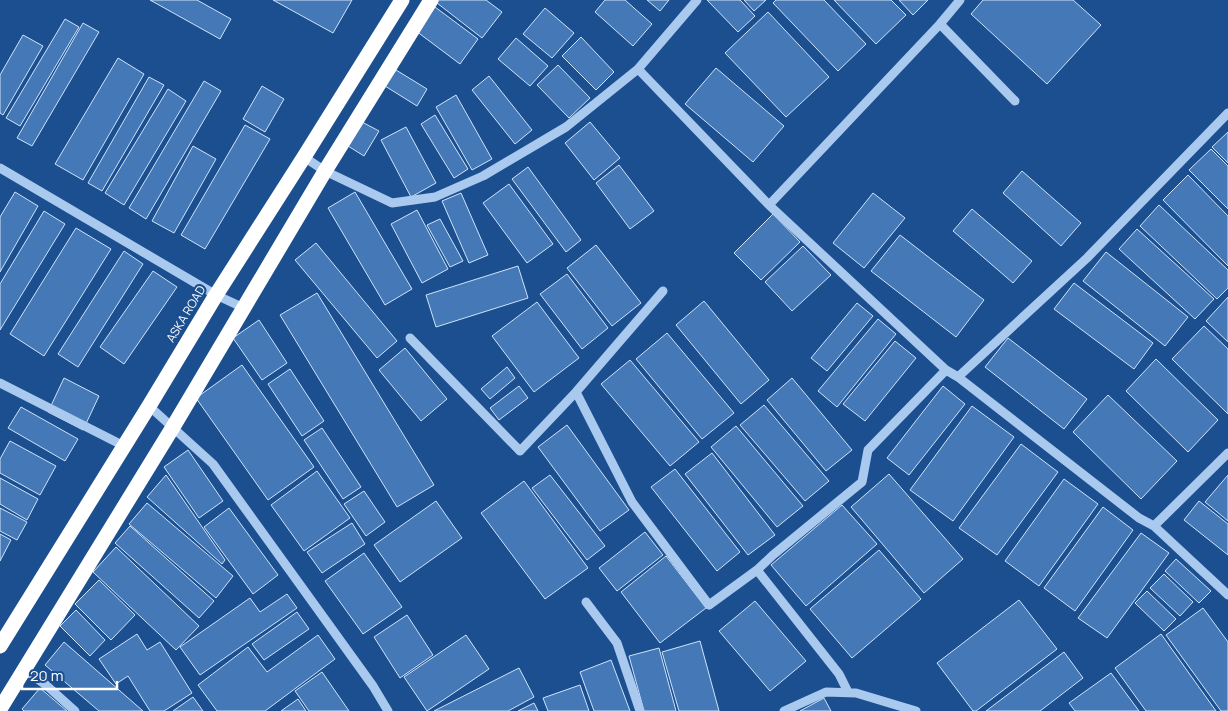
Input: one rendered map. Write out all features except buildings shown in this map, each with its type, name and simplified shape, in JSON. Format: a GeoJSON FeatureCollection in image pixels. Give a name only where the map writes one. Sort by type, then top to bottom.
{"type":"FeatureCollection","features":[{"type":"Feature","properties":{"kind":"highway","name":"ASKA ROAD"},"geometry":{"type":"LineString","coordinates":[[0,646],[4,630],[124,446],[216,294],[402,0]]}},
{"type":"Feature","properties":{"kind":"highway"},"geometry":{"type":"LineString","coordinates":[[0,708],[431,0]]}},
{"type":"Feature","properties":{"kind":"street"},"geometry":{"type":"LineString","coordinates":[[304,157],[325,172],[392,203],[435,197],[483,176],[566,127],[638,69],[697,0]]}},
{"type":"Feature","properties":{"kind":"street"},"geometry":{"type":"LineString","coordinates":[[769,205],[940,24],[960,0]]}},
{"type":"Feature","properties":{"kind":"street"},"geometry":{"type":"LineString","coordinates":[[940,24],[1015,101]]}},
{"type":"Feature","properties":{"kind":"street"},"geometry":{"type":"LineString","coordinates":[[638,69],[769,205],[946,370],[958,377],[1139,518],[1154,526],[1228,595]]}},
{"type":"Feature","properties":{"kind":"street"},"geometry":{"type":"LineString","coordinates":[[958,377],[1088,258],[1228,114]]}},
{"type":"Feature","properties":{"kind":"street"},"geometry":{"type":"LineString","coordinates":[[0,168],[216,294],[244,308]]}},
{"type":"Feature","properties":{"kind":"street"},"geometry":{"type":"LineString","coordinates":[[410,338],[520,451],[576,392],[663,291]]}},
{"type":"Feature","properties":{"kind":"street"},"geometry":{"type":"LineString","coordinates":[[576,392],[632,502],[708,604],[758,570],[773,555],[862,482],[868,450],[946,370]]}},
{"type":"Feature","properties":{"kind":"street"},"geometry":{"type":"LineString","coordinates":[[0,383],[124,446]]}},
{"type":"Feature","properties":{"kind":"street"},"geometry":{"type":"LineString","coordinates":[[149,406],[213,464],[373,686],[388,711]]}},
{"type":"Feature","properties":{"kind":"street"},"geometry":{"type":"LineString","coordinates":[[1154,526],[1228,453]]}},
{"type":"Feature","properties":{"kind":"street"},"geometry":{"type":"LineString","coordinates":[[758,570],[838,674],[848,692]]}},
{"type":"Feature","properties":{"kind":"street"},"geometry":{"type":"LineString","coordinates":[[586,602],[617,643],[640,711]]}},
{"type":"Feature","properties":{"kind":"street"},"geometry":{"type":"LineString","coordinates":[[24,669],[46,685],[75,711]]}},
{"type":"Feature","properties":{"kind":"street"},"geometry":{"type":"LineString","coordinates":[[784,711],[826,692],[856,693],[916,711]]}}]}
